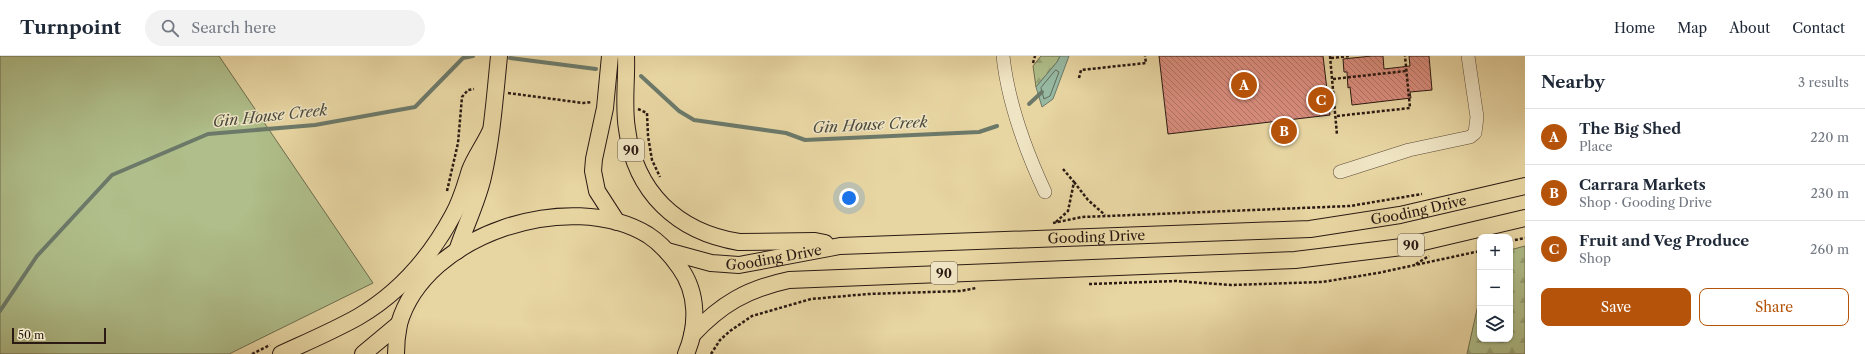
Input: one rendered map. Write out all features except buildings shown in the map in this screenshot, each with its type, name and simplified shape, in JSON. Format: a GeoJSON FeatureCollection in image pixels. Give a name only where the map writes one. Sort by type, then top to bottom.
{"type":"FeatureCollection","features":[{"type":"Feature","properties":{"kind":"main road"},"geometry":{"type":"LineString","coordinates":[[457,251],[478,195],[486,164],[499,56]]}},
{"type":"Feature","properties":{"kind":"main road"},"geometry":{"type":"LineString","coordinates":[[610,56],[605,108],[594,159],[593,171],[597,191],[617,222]]}},
{"type":"Feature","properties":{"kind":"main road","name":"90"},"geometry":{"type":"LineString","coordinates":[[626,56],[626,127],[632,156],[653,195],[674,216],[700,232],[727,240],[758,243],[815,241],[840,246]]}},
{"type":"Feature","properties":{"kind":"main road"},"geometry":{"type":"LineString","coordinates":[[276,349],[358,316],[393,291],[409,276],[434,246],[453,215],[466,186],[471,169],[490,132]]}},
{"type":"Feature","properties":{"kind":"main road","name":"Gooding Drive"},"geometry":{"type":"LineString","coordinates":[[667,251],[711,263],[739,265],[840,246],[1310,229],[1400,215],[1525,186]]}},
{"type":"Feature","properties":{"kind":"main road"},"geometry":{"type":"LineString","coordinates":[[396,354],[399,324],[410,300],[418,288],[438,266],[457,251],[500,228],[537,218],[577,216],[617,222],[648,236],[667,251],[685,276],[690,287],[695,314],[692,335]]}},
{"type":"Feature","properties":{"kind":"main road","name":"Gooding Drive"},"geometry":{"type":"LineString","coordinates":[[692,335],[712,315],[731,301],[765,286],[789,280],[1294,260],[1402,247],[1525,218]]}},
{"type":"Feature","properties":{"kind":"main road"},"geometry":{"type":"LineString","coordinates":[[363,354],[399,324]]}},
{"type":"Feature","properties":{"kind":"main road","name":"90"},"geometry":{"type":"LineString","coordinates":[[686,354],[692,335]]}},
{"type":"Feature","properties":{"kind":"street"},"geometry":{"type":"LineString","coordinates":[[1004,56],[1007,80],[1019,128],[1030,160],[1045,192]]}},
{"type":"Feature","properties":{"kind":"street"},"geometry":{"type":"LineString","coordinates":[[1340,172],[1409,150],[1470,137],[1475,133],[1477,117],[1468,56]]}},
{"type":"Feature","properties":{"kind":"path"},"geometry":{"type":"LineString","coordinates":[[1033,63],[1035,56]]}},
{"type":"Feature","properties":{"kind":"path"},"geometry":{"type":"LineString","coordinates":[[1079,78],[1081,70],[1146,63],[1145,56]]}},
{"type":"Feature","properties":{"kind":"path"},"geometry":{"type":"LineString","coordinates":[[1337,135],[1337,116],[1331,57],[1350,56]]}},
{"type":"Feature","properties":{"kind":"path"},"geometry":{"type":"LineString","coordinates":[[1337,116],[1410,108],[1405,56]]}},
{"type":"Feature","properties":{"kind":"path"},"geometry":{"type":"LineString","coordinates":[[1333,79],[1406,71]]}},
{"type":"Feature","properties":{"kind":"path"},"geometry":{"type":"LineString","coordinates":[[447,192],[458,143],[462,97],[468,90],[474,89]]}},
{"type":"Feature","properties":{"kind":"path"},"geometry":{"type":"LineString","coordinates":[[506,93],[583,103],[592,102]]}},
{"type":"Feature","properties":{"kind":"path"},"geometry":{"type":"LineString","coordinates":[[637,108],[647,113],[648,136],[652,160],[663,183]]}},
{"type":"Feature","properties":{"kind":"path"},"geometry":{"type":"LineString","coordinates":[[1063,169],[1088,200],[1105,216]]}},
{"type":"Feature","properties":{"kind":"path"},"geometry":{"type":"LineString","coordinates":[[1056,223],[1068,211],[1074,182]]}},
{"type":"Feature","properties":{"kind":"path"},"geometry":{"type":"LineString","coordinates":[[1048,223],[1056,223],[1082,217],[1350,206],[1424,194]]}},
{"type":"Feature","properties":{"kind":"path"},"geometry":{"type":"LineString","coordinates":[[1513,240],[1525,238]]}},
{"type":"Feature","properties":{"kind":"path"},"geometry":{"type":"LineString","coordinates":[[1082,284],[1176,281],[1231,285],[1322,282],[1378,273],[1477,252]]}},
{"type":"Feature","properties":{"kind":"path"},"geometry":{"type":"LineString","coordinates":[[711,354],[720,340],[752,316],[811,299],[868,294],[961,291],[981,287]]}},
{"type":"Feature","properties":{"kind":"path"},"geometry":{"type":"LineString","coordinates":[[252,354],[276,349]]}},
{"type":"Feature","properties":{"kind":"green space"},"geometry":{"type":"Polygon","coordinates":[[[0,56],[219,56],[373,283],[229,354],[0,354],[0,56]]]}},
{"type":"Feature","properties":{"kind":"green space"},"geometry":{"type":"Polygon","coordinates":[[[1041,56],[1060,56],[1057,62],[1036,87],[1033,66],[1041,56]]]}},
{"type":"Feature","properties":{"kind":"green space"},"geometry":{"type":"Polygon","coordinates":[[[1525,246],[1525,354],[1467,354],[1477,309],[1477,342],[1513,342],[1513,249],[1525,246]]]}},
{"type":"Feature","properties":{"kind":"water"},"geometry":{"type":"Polygon","coordinates":[[[1060,56],[1069,56],[1053,99],[1042,107],[1036,87],[1057,62],[1060,56]]]}},
{"type":"Feature","properties":{"kind":"waterway","name":"Gin House Creek"},"geometry":{"type":"LineString","coordinates":[[0,311],[37,256],[112,175],[208,134],[315,125],[415,107],[463,58],[473,56]]}},
{"type":"Feature","properties":{"kind":"waterway","name":"Gin House Creek"},"geometry":{"type":"LineString","coordinates":[[510,58],[596,69]]}},
{"type":"Feature","properties":{"kind":"waterway","name":"Gin House Creek"},"geometry":{"type":"LineString","coordinates":[[641,76],[679,111],[694,120],[786,133],[805,140],[979,132],[997,126]]}},
{"type":"Feature","properties":{"kind":"waterway","name":"Gin House Creek"},"geometry":{"type":"LineString","coordinates":[[1029,104],[1042,92]]}},
{"type":"Feature","properties":{"kind":"place","name":"The Big Shed"},"geometry":{"type":"Point","coordinates":[1244,85]}},
{"type":"Feature","properties":{"kind":"place","name":"Fruit and Veg Produce"},"geometry":{"type":"Point","coordinates":[1321,100]}},
{"type":"Feature","properties":{"kind":"place","name":"Carrara Markets"},"geometry":{"type":"Point","coordinates":[1284,131]}}]}
